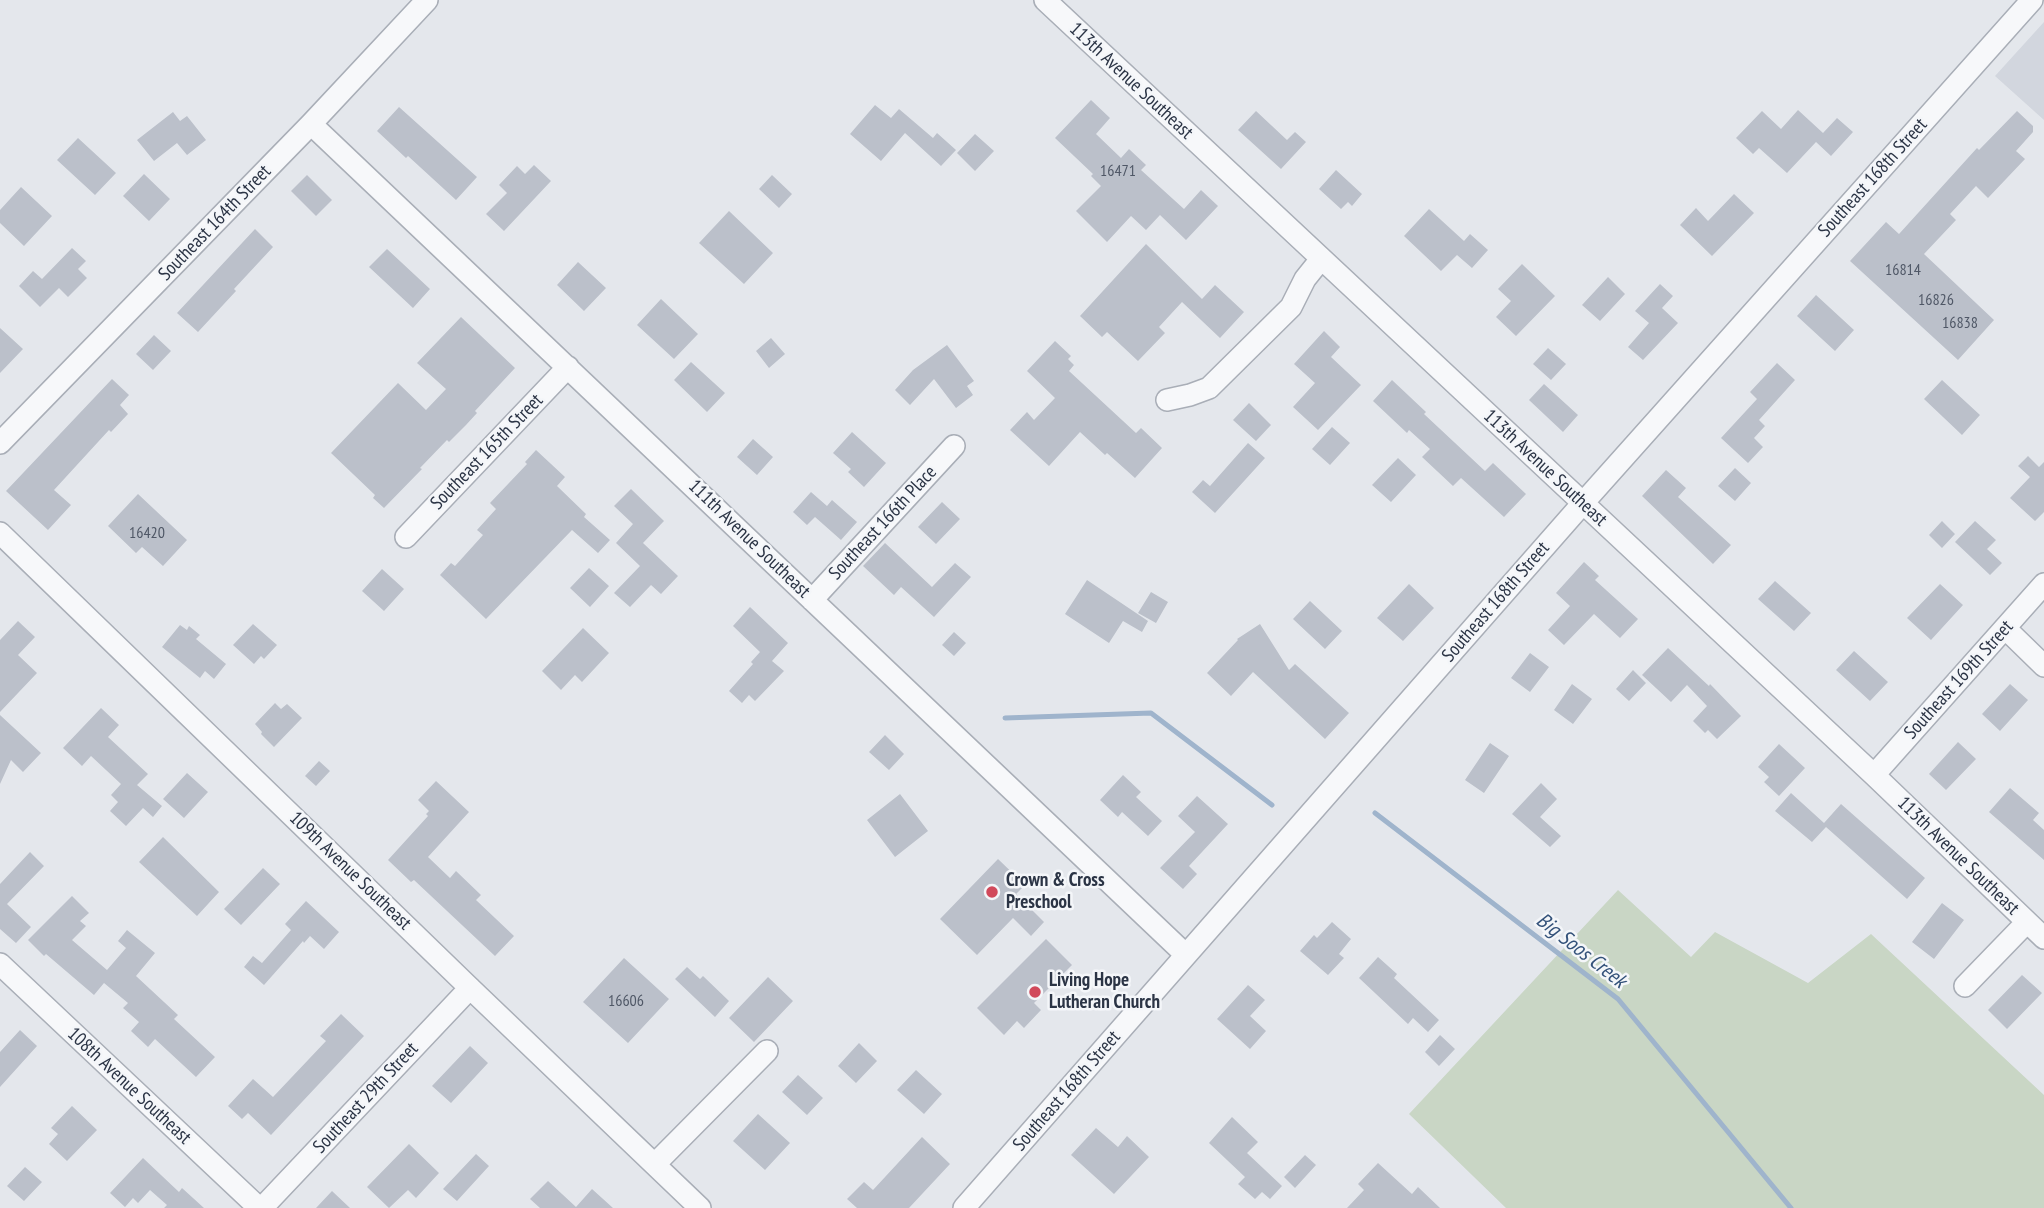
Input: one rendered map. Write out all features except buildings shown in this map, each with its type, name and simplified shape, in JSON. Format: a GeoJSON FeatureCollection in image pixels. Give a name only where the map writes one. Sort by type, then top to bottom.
{"type":"FeatureCollection","features":[{"type":"Feature","properties":{"kind":"street","name":"Southeast 164th Street"},"geometry":{"type":"LineString","coordinates":[[0,443],[311,124],[427,0]]}},
{"type":"Feature","properties":{"kind":"street","name":"113th Avenue Southeast"},"geometry":{"type":"LineString","coordinates":[[1045,0],[1874,775],[2044,938]]}},
{"type":"Feature","properties":{"kind":"street","name":"Southeast 168th Street"},"geometry":{"type":"LineString","coordinates":[[964,1208],[1583,503],[2032,0]]}},
{"type":"Feature","properties":{"kind":"street","name":"111th Avenue Southeast"},"geometry":{"type":"LineString","coordinates":[[311,124],[1186,955]]}},
{"type":"Feature","properties":{"kind":"street"},"geometry":{"type":"LineString","coordinates":[[1167,400],[1209,388],[1291,307],[1305,279],[1321,259]]}},
{"type":"Feature","properties":{"kind":"street","name":"Southeast 165th Street"},"geometry":{"type":"LineString","coordinates":[[406,537],[568,368]]}},
{"type":"Feature","properties":{"kind":"street","name":"Southeast 166th Place"},"geometry":{"type":"LineString","coordinates":[[812,600],[954,446]]}},
{"type":"Feature","properties":{"kind":"street","name":"109th Avenue Southeast"},"geometry":{"type":"LineString","coordinates":[[0,533],[700,1208]]}},
{"type":"Feature","properties":{"kind":"street","name":"Southeast 169th Street"},"geometry":{"type":"LineString","coordinates":[[1874,775],[2044,584]]}},
{"type":"Feature","properties":{"kind":"street"},"geometry":{"type":"LineString","coordinates":[[2005,628],[2044,666]]}},
{"type":"Feature","properties":{"kind":"street"},"geometry":{"type":"LineString","coordinates":[[1965,986],[2027,922]]}},
{"type":"Feature","properties":{"kind":"street","name":"108th Avenue Southeast"},"geometry":{"type":"LineString","coordinates":[[5,978],[260,1208]]}},
{"type":"Feature","properties":{"kind":"street","name":"Southeast 29th Street"},"geometry":{"type":"LineString","coordinates":[[260,1208],[470,988]]}},
{"type":"Feature","properties":{"kind":"street"},"geometry":{"type":"LineString","coordinates":[[655,1164],[767,1051]]}},
{"type":"Feature","properties":{"kind":"shaded area"},"geometry":{"type":"Polygon","coordinates":[[[2044,22],[2044,120],[1995,76],[2044,22]]]}},
{"type":"Feature","properties":{"kind":"green space"},"geometry":{"type":"Polygon","coordinates":[[[1618,890],[1691,957],[1715,932],[1808,983],[1871,934],[2044,1095],[2044,1208],[1506,1208],[1409,1114],[1618,890]]]}},
{"type":"Feature","properties":{"kind":"waterway","name":"Big Soos Creek"},"geometry":{"type":"LineString","coordinates":[[1005,718],[1151,713],[1272,805]]}},
{"type":"Feature","properties":{"kind":"waterway","name":"Big Soos Creek"},"geometry":{"type":"LineString","coordinates":[[1375,813],[1618,999],[1791,1208]]}},
{"type":"Feature","properties":{"kind":"place","name":"Crown & Cross Preschool"},"geometry":{"type":"Point","coordinates":[992,892]}},
{"type":"Feature","properties":{"kind":"place","name":"Living Hope Lutheran Church"},"geometry":{"type":"Point","coordinates":[1035,992]}}]}
